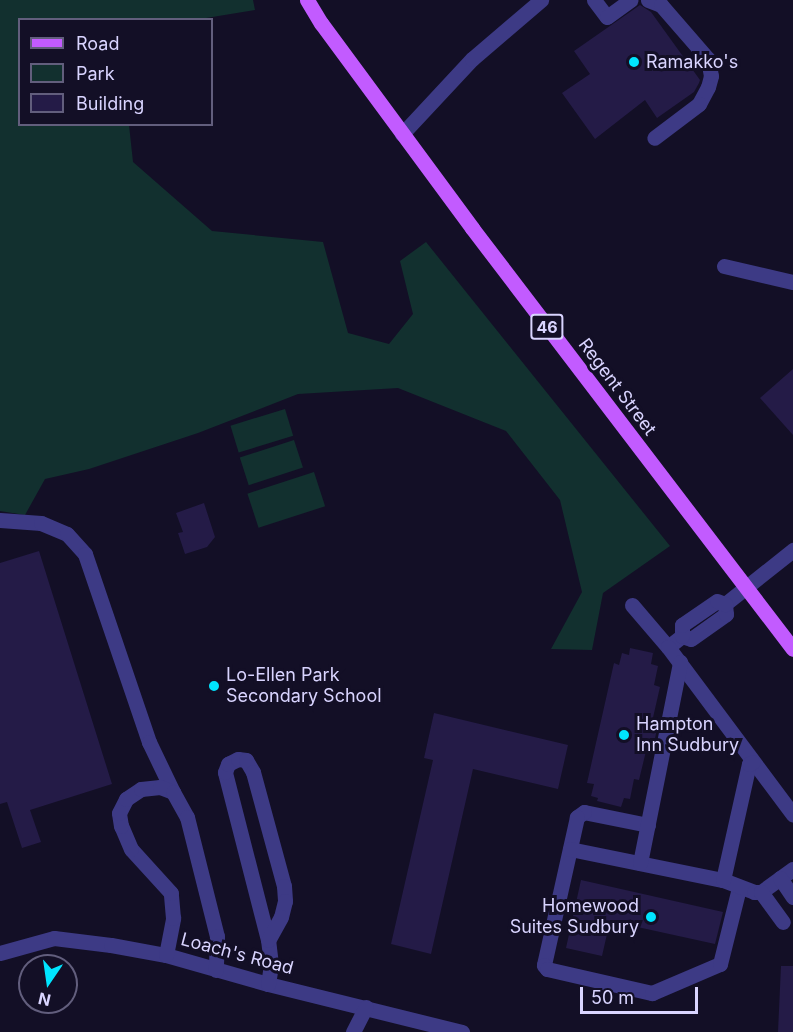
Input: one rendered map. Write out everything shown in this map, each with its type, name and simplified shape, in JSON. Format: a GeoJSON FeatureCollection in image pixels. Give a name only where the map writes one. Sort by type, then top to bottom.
{"type":"FeatureCollection","features":[{"type":"Feature","properties":{"kind":"main road","name":"Regent Street"},"geometry":{"type":"LineString","coordinates":[[307,0],[321,23],[402,134],[793,650]]}},
{"type":"Feature","properties":{"kind":"street"},"geometry":{"type":"LineString","coordinates":[[402,134],[472,59],[542,0]]}},
{"type":"Feature","properties":{"kind":"street"},"geometry":{"type":"LineString","coordinates":[[594,0],[606,17],[630,0]]}},
{"type":"Feature","properties":{"kind":"street"},"geometry":{"type":"LineString","coordinates":[[648,0],[661,5],[708,59],[711,76],[699,104],[654,138]]}},
{"type":"Feature","properties":{"kind":"street"},"geometry":{"type":"LineString","coordinates":[[724,266],[793,282]]}},
{"type":"Feature","properties":{"kind":"street"},"geometry":{"type":"LineString","coordinates":[[0,520],[40,523],[67,534],[85,554],[149,741],[187,817],[217,936],[216,970]]}},
{"type":"Feature","properties":{"kind":"street"},"geometry":{"type":"LineString","coordinates":[[668,647],[682,636],[682,625],[717,600],[725,604],[793,550]]}},
{"type":"Feature","properties":{"kind":"street"},"geometry":{"type":"LineString","coordinates":[[632,605],[680,662],[793,815]]}},
{"type":"Feature","properties":{"kind":"street"},"geometry":{"type":"LineString","coordinates":[[640,863],[680,662]]}},
{"type":"Feature","properties":{"kind":"street"},"geometry":{"type":"LineString","coordinates":[[268,940],[281,917],[285,901],[284,886],[253,772],[246,760],[238,759],[228,764],[225,772],[268,940],[271,964],[268,984]]}},
{"type":"Feature","properties":{"kind":"street"},"geometry":{"type":"LineString","coordinates":[[723,880],[749,764],[753,762]]}},
{"type":"Feature","properties":{"kind":"street"},"geometry":{"type":"LineString","coordinates":[[166,955],[173,918],[171,893],[131,849],[121,826],[120,813],[126,799],[141,789],[160,787],[173,792]]}},
{"type":"Feature","properties":{"kind":"street"},"geometry":{"type":"LineString","coordinates":[[648,825],[585,812],[577,817],[544,965],[547,969],[652,993],[720,964],[740,888]]}},
{"type":"Feature","properties":{"kind":"street"},"geometry":{"type":"LineString","coordinates":[[570,849],[723,880],[740,888],[761,892],[783,922]]}},
{"type":"Feature","properties":{"kind":"street"},"geometry":{"type":"LineString","coordinates":[[761,892],[793,869]]}},
{"type":"Feature","properties":{"kind":"street"},"geometry":{"type":"LineString","coordinates":[[780,878],[793,897]]}},
{"type":"Feature","properties":{"kind":"street","name":"Loach's Road"},"geometry":{"type":"LineString","coordinates":[[0,953],[54,938],[166,955],[268,984],[462,1032]]}},
{"type":"Feature","properties":{"kind":"street"},"geometry":{"type":"LineString","coordinates":[[353,1032],[366,1007]]}},
{"type":"Feature","properties":{"kind":"green space"},"geometry":{"type":"Polygon","coordinates":[[[0,0],[253,0],[255,10],[206,18],[18,18],[18,126],[129,126],[133,162],[212,231],[323,242],[348,333],[389,344],[413,314],[400,261],[426,242],[670,546],[603,593],[592,650],[551,649],[582,592],[560,500],[506,431],[398,388],[298,394],[198,433],[89,469],[45,479],[25,515],[0,511],[0,0]]]}},
{"type":"Feature","properties":{"kind":"green space"},"geometry":{"type":"Polygon","coordinates":[[[285,409],[293,436],[239,452],[230,426],[285,409]]]}},
{"type":"Feature","properties":{"kind":"green space"},"geometry":{"type":"Polygon","coordinates":[[[294,440],[303,468],[249,485],[240,458],[294,440]]]}},
{"type":"Feature","properties":{"kind":"green space"},"geometry":{"type":"Polygon","coordinates":[[[314,472],[325,506],[259,528],[247,494],[314,472]]]}},
{"type":"Feature","properties":{"kind":"building","name":"Ramakko's"},"geometry":{"type":"Polygon","coordinates":[[[640,5],[651,12],[700,80],[699,83],[694,92],[657,118],[645,100],[595,139],[562,93],[590,74],[574,51],[640,5]]]}},
{"type":"Feature","properties":{"kind":"building"},"geometry":{"type":"Polygon","coordinates":[[[793,369],[793,435],[760,398],[793,369]]]}},
{"type":"Feature","properties":{"kind":"building"},"geometry":{"type":"Polygon","coordinates":[[[204,503],[215,537],[207,547],[185,554],[178,533],[183,532],[176,513],[204,503]]]}},
{"type":"Feature","properties":{"kind":"building"},"geometry":{"type":"Polygon","coordinates":[[[39,551],[112,784],[30,810],[41,842],[22,848],[7,802],[0,804],[0,563],[39,551]]]}},
{"type":"Feature","properties":{"kind":"building","name":"Hampton Inn Sudbury"},"geometry":{"type":"Polygon","coordinates":[[[630,648],[653,653],[651,664],[658,666],[654,685],[660,687],[652,722],[658,723],[653,749],[647,747],[639,780],[634,779],[630,799],[624,798],[621,807],[597,801],[598,798],[591,796],[594,784],[587,783],[614,663],[619,665],[622,653],[629,655],[630,648]]]}},
{"type":"Feature","properties":{"kind":"building"},"geometry":{"type":"Polygon","coordinates":[[[434,713],[568,745],[558,789],[473,769],[431,954],[391,944],[433,760],[424,758],[434,713]]]}},
{"type":"Feature","properties":{"kind":"building","name":"Homewood Suites Sudbury"},"geometry":{"type":"Polygon","coordinates":[[[581,880],[723,912],[715,944],[610,921],[602,956],[566,948],[581,880]]]}},
{"type":"Feature","properties":{"kind":"building"},"geometry":{"type":"Polygon","coordinates":[[[781,966],[793,966],[793,1032],[778,1032],[781,966]]]}},
{"type":"Feature","properties":{"kind":"place","name":"Ramakko's"},"geometry":{"type":"Point","coordinates":[634,62]}},
{"type":"Feature","properties":{"kind":"place","name":"Lo-Ellen Park Secondary School"},"geometry":{"type":"Point","coordinates":[214,686]}},
{"type":"Feature","properties":{"kind":"place","name":"Hampton Inn Sudbury"},"geometry":{"type":"Point","coordinates":[624,735]}},
{"type":"Feature","properties":{"kind":"place","name":"Homewood Suites Sudbury"},"geometry":{"type":"Point","coordinates":[651,917]}}]}
